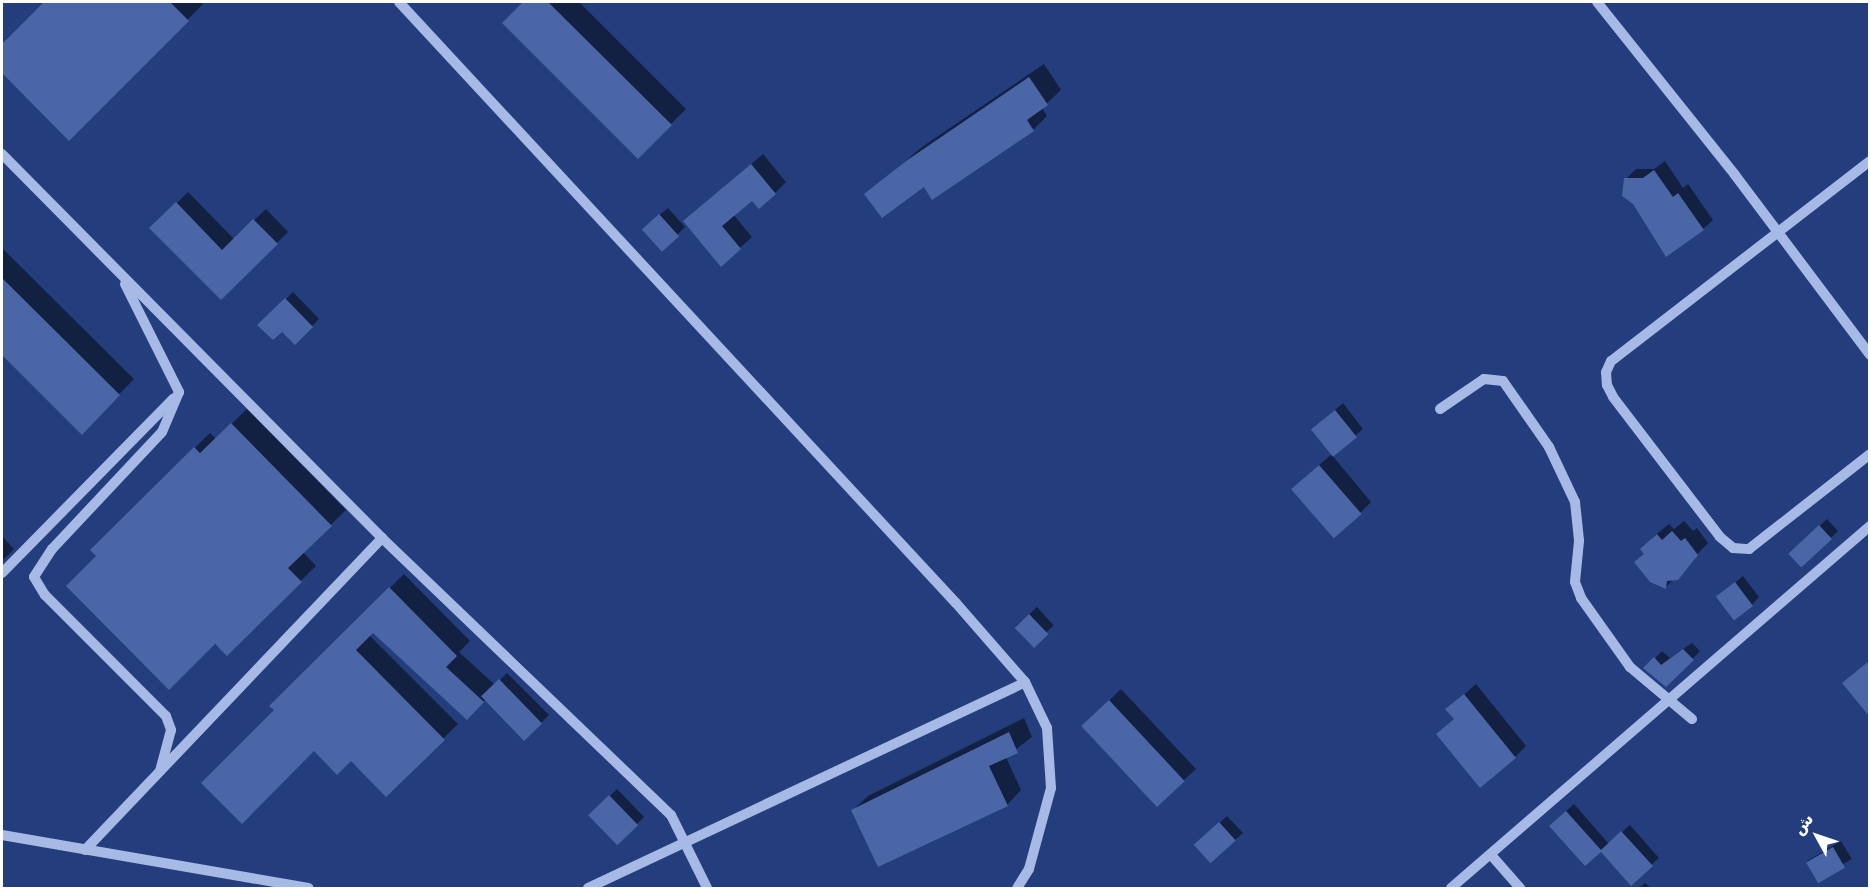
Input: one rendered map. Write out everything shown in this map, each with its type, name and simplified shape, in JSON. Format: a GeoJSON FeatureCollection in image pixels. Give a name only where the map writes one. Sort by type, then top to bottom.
{"type":"FeatureCollection","features":[{"type":"Feature","properties":{"kind":"street"},"geometry":{"type":"LineString","coordinates":[[399,2],[956,603],[1025,682],[1047,728],[1051,788],[1029,868],[1017,888]]}},
{"type":"Feature","properties":{"kind":"street"},"geometry":{"type":"LineString","coordinates":[[1597,2],[1869,355]]}},
{"type":"Feature","properties":{"kind":"street"},"geometry":{"type":"LineString","coordinates":[[2,154],[382,538],[671,815],[687,842],[707,888]]}},
{"type":"Feature","properties":{"kind":"street"},"geometry":{"type":"LineString","coordinates":[[1869,161],[1611,361],[1607,385],[1720,537],[1733,548],[1749,549],[1869,454]]}},
{"type":"Feature","properties":{"kind":"street"},"geometry":{"type":"LineString","coordinates":[[119,272],[179,392],[162,432],[52,549],[34,577],[45,595],[166,716],[170,741],[160,771]]}},
{"type":"Feature","properties":{"kind":"street"},"geometry":{"type":"LineString","coordinates":[[1440,409],[1484,378],[1503,381],[1549,447],[1575,502],[1579,532],[1575,582],[1581,598],[1630,667],[1692,720]]}},
{"type":"Feature","properties":{"kind":"street"},"geometry":{"type":"LineString","coordinates":[[2,573],[179,392]]}},
{"type":"Feature","properties":{"kind":"street"},"geometry":{"type":"LineString","coordinates":[[1451,888],[1492,856],[1668,699],[1869,526]]}},
{"type":"Feature","properties":{"kind":"street"},"geometry":{"type":"LineString","coordinates":[[85,850],[382,538]]}},
{"type":"Feature","properties":{"kind":"street"},"geometry":{"type":"LineString","coordinates":[[588,888],[1025,682]]}},
{"type":"Feature","properties":{"kind":"street"},"geometry":{"type":"LineString","coordinates":[[2,835],[308,888]]}},
{"type":"Feature","properties":{"kind":"street"},"geometry":{"type":"LineString","coordinates":[[1492,856],[1520,888]]}},
{"type":"Feature","properties":{"kind":"building"},"geometry":{"type":"Polygon","coordinates":[[[44,2],[170,2],[189,21],[69,141],[2,73],[2,44],[44,2]]]}},
{"type":"Feature","properties":{"kind":"building"},"geometry":{"type":"Polygon","coordinates":[[[523,2],[548,2],[672,125],[638,159],[502,23],[523,2]]]}},
{"type":"Feature","properties":{"kind":"building"},"geometry":{"type":"Polygon","coordinates":[[[1029,77],[1048,105],[1027,120],[1034,131],[932,200],[924,187],[882,218],[864,194],[906,161],[1029,77]]]}},
{"type":"Feature","properties":{"kind":"building"},"geometry":{"type":"Polygon","coordinates":[[[751,164],[776,194],[759,209],[752,201],[722,226],[741,249],[721,267],[683,221],[751,164]]]}},
{"type":"Feature","properties":{"kind":"building"},"geometry":{"type":"Polygon","coordinates":[[[1654,170],[1673,197],[1678,193],[1704,230],[1666,257],[1633,204],[1622,196],[1624,178],[1643,178],[1654,170]]]}},
{"type":"Feature","properties":{"kind":"building"},"geometry":{"type":"Polygon","coordinates":[[[176,202],[222,250],[253,219],[278,244],[221,300],[149,228],[176,202]]]}},
{"type":"Feature","properties":{"kind":"building"},"geometry":{"type":"Polygon","coordinates":[[[659,214],[679,236],[662,252],[642,229],[659,214]]]}},
{"type":"Feature","properties":{"kind":"building"},"geometry":{"type":"Polygon","coordinates":[[[2,278],[120,395],[82,435],[2,355],[2,278]]]}},
{"type":"Feature","properties":{"kind":"building"},"geometry":{"type":"Polygon","coordinates":[[[285,298],[313,327],[295,345],[282,332],[273,340],[257,325],[285,298]]]}},
{"type":"Feature","properties":{"kind":"building"},"geometry":{"type":"Polygon","coordinates":[[[1335,410],[1357,437],[1333,457],[1311,430],[1335,410]]]}},
{"type":"Feature","properties":{"kind":"building"},"geometry":{"type":"Polygon","coordinates":[[[231,423],[332,526],[288,568],[302,582],[227,656],[215,644],[169,690],[66,586],[96,556],[90,550],[194,447],[200,453],[231,423]]]}},
{"type":"Feature","properties":{"kind":"building"},"geometry":{"type":"Polygon","coordinates":[[[1319,465],[1362,514],[1334,538],[1291,489],[1319,465]]]}},
{"type":"Feature","properties":{"kind":"building"},"geometry":{"type":"Polygon","coordinates":[[[1819,525],[1832,539],[1801,568],[1788,554],[1819,525]]]}},
{"type":"Feature","properties":{"kind":"building"},"geometry":{"type":"Polygon","coordinates":[[[1672,531],[1681,541],[1685,538],[1698,555],[1678,580],[1667,581],[1666,589],[1650,582],[1634,562],[1644,554],[1640,549],[1657,534],[1662,540],[1672,531]]]}},
{"type":"Feature","properties":{"kind":"building"},"geometry":{"type":"Polygon","coordinates":[[[1735,582],[1753,606],[1734,620],[1716,596],[1735,582]]]}},
{"type":"Feature","properties":{"kind":"building"},"geometry":{"type":"Polygon","coordinates":[[[389,587],[457,656],[446,667],[484,702],[467,720],[373,633],[356,650],[445,740],[386,797],[351,761],[337,775],[314,751],[242,824],[201,783],[274,710],[269,706],[389,587]]]}},
{"type":"Feature","properties":{"kind":"building"},"geometry":{"type":"Polygon","coordinates":[[[1029,614],[1048,634],[1034,648],[1015,628],[1029,614]]]}},
{"type":"Feature","properties":{"kind":"building"},"geometry":{"type":"Polygon","coordinates":[[[1683,649],[1694,660],[1666,687],[1643,668],[1654,657],[1661,665],[1683,649]]]}},
{"type":"Feature","properties":{"kind":"building"},"geometry":{"type":"Polygon","coordinates":[[[1869,661],[1869,716],[1842,683],[1869,661]]]}},
{"type":"Feature","properties":{"kind":"building"},"geometry":{"type":"Polygon","coordinates":[[[499,679],[542,724],[524,741],[481,696],[499,679]]]}},
{"type":"Feature","properties":{"kind":"building"},"geometry":{"type":"Polygon","coordinates":[[[1464,694],[1516,758],[1480,788],[1436,734],[1454,719],[1445,709],[1464,694]]]}},
{"type":"Feature","properties":{"kind":"building"},"geometry":{"type":"Polygon","coordinates":[[[1109,700],[1185,781],[1157,807],[1081,726],[1109,700]]]}},
{"type":"Feature","properties":{"kind":"building"},"geometry":{"type":"Polygon","coordinates":[[[1009,732],[1018,753],[989,766],[1008,806],[878,867],[851,810],[1009,732]]]}},
{"type":"Feature","properties":{"kind":"building"},"geometry":{"type":"Polygon","coordinates":[[[609,795],[638,825],[617,845],[588,815],[609,795]]]}},
{"type":"Feature","properties":{"kind":"building"},"geometry":{"type":"Polygon","coordinates":[[[1566,811],[1601,850],[1621,831],[1653,866],[1631,886],[1601,852],[1585,866],[1549,826],[1566,811]]]}},
{"type":"Feature","properties":{"kind":"building"},"geometry":{"type":"Polygon","coordinates":[[[1219,822],[1236,841],[1210,863],[1194,845],[1219,822]]]}},
{"type":"Feature","properties":{"kind":"building"},"geometry":{"type":"Polygon","coordinates":[[[1833,847],[1845,868],[1818,883],[1806,862],[1833,847]]]}}]}
